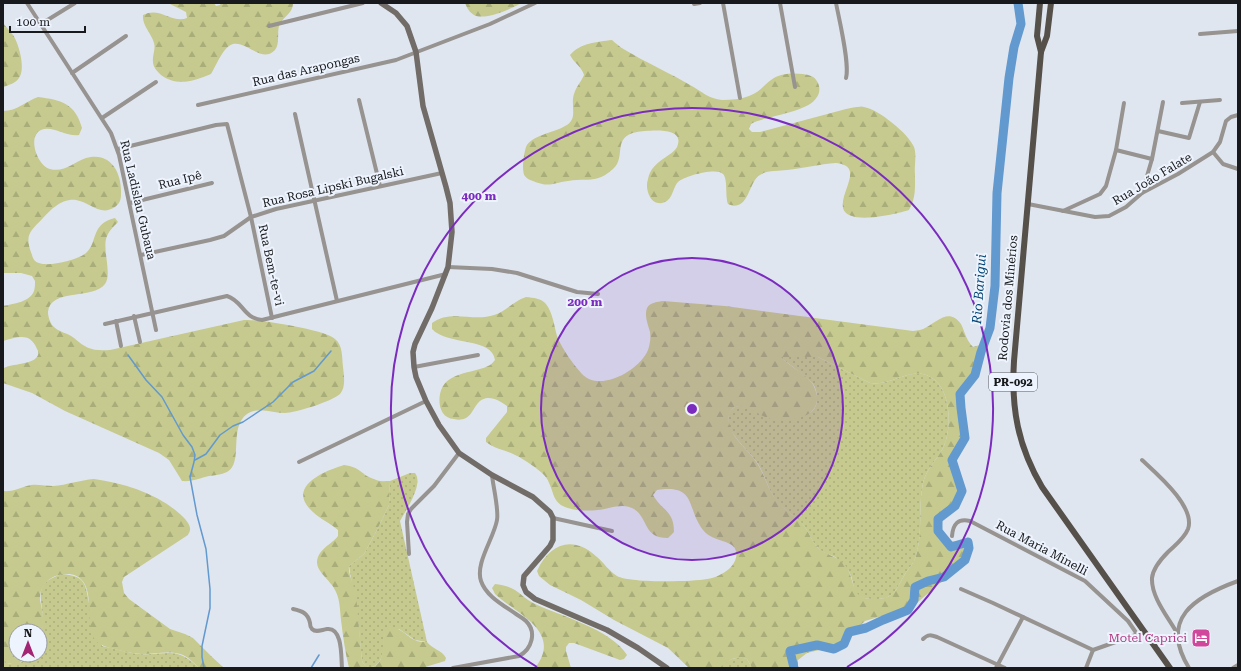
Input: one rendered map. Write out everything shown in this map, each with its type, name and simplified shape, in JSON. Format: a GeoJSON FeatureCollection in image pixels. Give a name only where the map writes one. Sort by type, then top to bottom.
{"type":"FeatureCollection","features":[{"type":"Feature","properties":{"kind":"main road"},"geometry":{"type":"LineString","coordinates":[[381,3],[396,13],[407,26],[416,52],[423,106],[450,203],[452,232],[448,267],[413,352],[414,367],[426,401],[443,430],[460,453],[492,474],[533,497],[550,512],[553,518],[553,540],[550,546],[524,576],[523,585],[526,592],[535,599],[607,630],[638,648],[667,668]]}},
{"type":"Feature","properties":{"kind":"main road","name":"Rodovia dos Minérios"},"geometry":{"type":"LineString","coordinates":[[1040,3],[1037,36],[1042,52]]}},
{"type":"Feature","properties":{"kind":"main road","name":"Rodovia dos Minérios"},"geometry":{"type":"LineString","coordinates":[[1051,3],[1047,36],[1042,52],[1028,204],[1013,382],[1014,411],[1027,459],[1042,487],[1170,668]]}},
{"type":"Feature","properties":{"kind":"street","name":"Rua Ladislau Gubaua"},"geometry":{"type":"LineString","coordinates":[[27,3],[102,118],[118,149],[156,330]]}},
{"type":"Feature","properties":{"kind":"street"},"geometry":{"type":"LineString","coordinates":[[41,24],[75,3]]}},
{"type":"Feature","properties":{"kind":"street"},"geometry":{"type":"LineString","coordinates":[[269,26],[363,3]]}},
{"type":"Feature","properties":{"kind":"street","name":"Rua das Arapongas"},"geometry":{"type":"LineString","coordinates":[[198,105],[396,60],[490,24],[535,3]]}},
{"type":"Feature","properties":{"kind":"street"},"geometry":{"type":"LineString","coordinates":[[694,4],[700,3]]}},
{"type":"Feature","properties":{"kind":"street"},"geometry":{"type":"LineString","coordinates":[[723,3],[740,98]]}},
{"type":"Feature","properties":{"kind":"street"},"geometry":{"type":"LineString","coordinates":[[780,3],[795,87]]}},
{"type":"Feature","properties":{"kind":"street"},"geometry":{"type":"LineString","coordinates":[[836,3],[846,63],[846,78]]}},
{"type":"Feature","properties":{"kind":"street"},"geometry":{"type":"LineString","coordinates":[[1200,34],[1238,30]]}},
{"type":"Feature","properties":{"kind":"street"},"geometry":{"type":"LineString","coordinates":[[72,73],[126,36]]}},
{"type":"Feature","properties":{"kind":"street"},"geometry":{"type":"LineString","coordinates":[[102,118],[156,82]]}},
{"type":"Feature","properties":{"kind":"street"},"geometry":{"type":"LineString","coordinates":[[359,100],[380,186]]}},
{"type":"Feature","properties":{"kind":"street"},"geometry":{"type":"LineString","coordinates":[[1182,103],[1220,100]]}},
{"type":"Feature","properties":{"kind":"street"},"geometry":{"type":"LineString","coordinates":[[1142,193],[1152,159],[1163,102]]}},
{"type":"Feature","properties":{"kind":"street"},"geometry":{"type":"LineString","coordinates":[[1158,131],[1189,138],[1200,102]]}},
{"type":"Feature","properties":{"kind":"street"},"geometry":{"type":"LineString","coordinates":[[1062,211],[1100,194],[1103,191],[1108,181],[1116,150],[1124,103]]}},
{"type":"Feature","properties":{"kind":"street"},"geometry":{"type":"LineString","coordinates":[[295,114],[313,201],[337,301]]}},
{"type":"Feature","properties":{"kind":"street"},"geometry":{"type":"LineString","coordinates":[[1238,115],[1226,120],[1220,142],[1213,152],[1223,164],[1238,169]]}},
{"type":"Feature","properties":{"kind":"street","name":"Rua Bem-te-vi"},"geometry":{"type":"LineString","coordinates":[[118,149],[216,125],[227,124],[251,217],[272,318]]}},
{"type":"Feature","properties":{"kind":"street"},"geometry":{"type":"LineString","coordinates":[[1116,150],[1152,159]]}},
{"type":"Feature","properties":{"kind":"street","name":"Rua João Falate"},"geometry":{"type":"LineString","coordinates":[[1028,204],[1095,217],[1104,217],[1126,207],[1142,193],[1178,174],[1213,152]]}},
{"type":"Feature","properties":{"kind":"street","name":"Rua Rosa Lipski Bugalski"},"geometry":{"type":"LineString","coordinates":[[141,256],[224,236],[251,217],[276,209],[442,172]]}},
{"type":"Feature","properties":{"kind":"street","name":"Rua Ipê"},"geometry":{"type":"LineString","coordinates":[[130,203],[212,183]]}},
{"type":"Feature","properties":{"kind":"street"},"geometry":{"type":"LineString","coordinates":[[448,267],[492,268],[517,272],[577,292],[598,294]]}},
{"type":"Feature","properties":{"kind":"street"},"geometry":{"type":"LineString","coordinates":[[104,324],[227,296],[234,298],[246,314],[254,319],[262,320],[446,274]]}},
{"type":"Feature","properties":{"kind":"street"},"geometry":{"type":"LineString","coordinates":[[134,316],[140,342]]}},
{"type":"Feature","properties":{"kind":"street"},"geometry":{"type":"LineString","coordinates":[[116,321],[121,346]]}},
{"type":"Feature","properties":{"kind":"street"},"geometry":{"type":"LineString","coordinates":[[414,367],[478,355]]}},
{"type":"Feature","properties":{"kind":"street"},"geometry":{"type":"LineString","coordinates":[[299,462],[426,401]]}},
{"type":"Feature","properties":{"kind":"street"},"geometry":{"type":"LineString","coordinates":[[409,554],[408,514],[411,509],[434,486],[460,453]]}},
{"type":"Feature","properties":{"kind":"street"},"geometry":{"type":"LineString","coordinates":[[1142,460],[1175,492],[1188,518],[1189,523],[1186,534],[1163,556],[1152,576],[1156,596],[1177,633],[1181,654],[1189,668]]}},
{"type":"Feature","properties":{"kind":"street"},"geometry":{"type":"LineString","coordinates":[[453,668],[519,656],[526,652],[531,646],[532,642],[532,631],[526,621],[489,594],[481,582],[479,572],[481,562],[494,532],[498,518],[492,474]]}},
{"type":"Feature","properties":{"kind":"street"},"geometry":{"type":"LineString","coordinates":[[553,518],[612,531]]}},
{"type":"Feature","properties":{"kind":"street","name":"Rua Maria Minelli"},"geometry":{"type":"LineString","coordinates":[[952,536],[954,526],[964,520],[970,521],[1085,580],[1128,621],[1137,634]]}},
{"type":"Feature","properties":{"kind":"street"},"geometry":{"type":"LineString","coordinates":[[1177,633],[1181,620],[1191,605],[1216,590],[1238,581]]}},
{"type":"Feature","properties":{"kind":"street"},"geometry":{"type":"LineString","coordinates":[[961,589],[1093,650],[1144,632]]}},
{"type":"Feature","properties":{"kind":"street"},"geometry":{"type":"LineString","coordinates":[[293,609],[307,614],[310,627],[313,630],[319,631],[329,629],[334,631],[338,636],[342,668]]}},
{"type":"Feature","properties":{"kind":"street"},"geometry":{"type":"LineString","coordinates":[[997,666],[1024,617]]}},
{"type":"Feature","properties":{"kind":"street"},"geometry":{"type":"LineString","coordinates":[[923,639],[927,636],[937,637],[997,666],[1005,668]]}},
{"type":"Feature","properties":{"kind":"street"},"geometry":{"type":"LineString","coordinates":[[1086,668],[1093,650]]}},
{"type":"Feature","properties":{"kind":"street"},"geometry":{"type":"LineString","coordinates":[[1233,668],[1238,665]]}},
{"type":"Feature","properties":{"kind":"green space"},"geometry":{"type":"Polygon","coordinates":[[[168,3],[214,3],[216,6],[220,5],[221,3],[293,3],[293,7],[280,23],[278,29],[277,48],[270,54],[258,53],[246,47],[234,44],[229,46],[224,52],[211,74],[192,81],[179,82],[167,79],[154,67],[154,43],[143,19],[143,15],[149,13],[160,14],[176,19],[187,18],[186,12],[168,3]]]}},
{"type":"Feature","properties":{"kind":"green space"},"geometry":{"type":"Polygon","coordinates":[[[465,3],[522,3],[498,13],[479,16],[471,13],[465,3]]]}},
{"type":"Feature","properties":{"kind":"green space"},"geometry":{"type":"Polygon","coordinates":[[[3,23],[13,35],[17,44],[21,56],[22,69],[18,80],[3,87],[3,23]]]}},
{"type":"Feature","properties":{"kind":"green space"},"geometry":{"type":"Polygon","coordinates":[[[612,40],[621,48],[639,58],[709,96],[722,100],[732,100],[753,95],[768,82],[782,75],[803,74],[814,77],[819,85],[819,92],[817,97],[812,102],[805,107],[751,124],[749,129],[752,132],[760,132],[855,107],[864,107],[877,112],[900,129],[911,142],[915,150],[915,193],[909,210],[884,216],[862,218],[846,213],[843,208],[843,201],[849,180],[849,169],[845,165],[836,163],[763,173],[756,179],[744,201],[735,206],[728,204],[725,176],[720,172],[714,171],[700,173],[681,180],[678,182],[666,202],[657,203],[653,201],[649,195],[647,181],[650,172],[659,162],[673,152],[678,144],[678,138],[675,134],[663,131],[642,131],[624,138],[620,148],[617,164],[607,174],[596,179],[575,180],[547,185],[529,179],[524,174],[523,166],[526,147],[538,137],[565,126],[572,120],[574,94],[584,75],[582,70],[570,55],[579,48],[595,42],[612,40]]]}},
{"type":"Feature","properties":{"kind":"green space"},"geometry":{"type":"Polygon","coordinates":[[[38,97],[66,104],[75,113],[82,128],[79,135],[50,129],[41,130],[37,133],[34,144],[35,151],[45,167],[60,170],[86,158],[102,158],[113,166],[117,172],[121,186],[120,200],[115,207],[110,210],[100,210],[76,200],[65,201],[51,210],[30,234],[29,242],[34,260],[38,263],[49,264],[63,262],[82,256],[90,249],[98,229],[102,225],[115,218],[118,222],[109,232],[106,239],[105,244],[108,275],[105,284],[99,289],[91,292],[56,300],[51,305],[48,312],[49,319],[53,326],[58,330],[72,336],[86,347],[94,350],[110,350],[244,320],[277,323],[319,332],[335,339],[341,348],[344,381],[340,394],[322,403],[297,411],[285,413],[256,410],[247,414],[241,420],[238,428],[235,461],[232,467],[227,472],[222,474],[182,481],[169,460],[159,453],[65,411],[32,393],[3,383],[4,368],[34,360],[38,356],[38,350],[31,340],[27,338],[19,337],[3,341],[3,306],[21,302],[29,298],[34,291],[35,281],[32,276],[21,273],[3,273],[3,111],[17,108],[38,97]]]}},
{"type":"Feature","properties":{"kind":"green space"},"geometry":{"type":"Polygon","coordinates":[[[526,297],[540,299],[546,304],[552,315],[557,336],[568,356],[582,374],[590,379],[599,381],[619,377],[637,365],[644,358],[650,343],[650,332],[646,317],[647,308],[652,303],[663,301],[725,306],[913,331],[924,329],[943,317],[948,316],[956,319],[961,324],[967,339],[973,347],[980,345],[985,339],[981,369],[966,386],[963,397],[966,426],[954,463],[961,490],[960,502],[943,516],[941,532],[945,541],[960,542],[965,545],[964,555],[959,567],[912,607],[865,621],[840,645],[807,653],[798,660],[798,668],[752,668],[747,659],[736,658],[720,667],[689,668],[668,648],[614,620],[581,600],[550,585],[539,576],[537,571],[542,561],[548,554],[555,548],[563,545],[571,544],[588,550],[617,576],[647,581],[688,581],[713,578],[724,573],[732,566],[736,553],[730,544],[712,537],[703,530],[689,500],[685,494],[679,491],[670,489],[657,490],[653,495],[672,519],[674,532],[668,538],[654,535],[647,527],[639,513],[630,507],[616,506],[586,511],[561,505],[554,497],[547,479],[539,470],[519,457],[486,442],[486,438],[507,412],[507,406],[498,400],[488,398],[480,401],[469,416],[463,419],[457,420],[443,414],[440,406],[440,394],[447,381],[460,374],[489,366],[495,360],[492,353],[486,348],[448,338],[439,334],[432,329],[432,323],[446,317],[486,317],[498,314],[526,297]],[[781,357],[808,378],[813,385],[817,396],[817,403],[805,416],[793,419],[778,420],[767,418],[746,408],[735,407],[729,415],[730,425],[738,441],[754,458],[769,488],[781,506],[802,523],[817,547],[845,565],[849,571],[857,593],[866,598],[884,598],[890,596],[896,590],[916,556],[919,538],[923,483],[929,469],[939,455],[947,438],[949,419],[946,400],[943,391],[938,384],[925,374],[910,374],[886,382],[870,383],[818,357],[781,357]]]}},
{"type":"Feature","properties":{"kind":"green space"},"geometry":{"type":"Polygon","coordinates":[[[780,357],[818,357],[870,383],[886,382],[910,374],[925,374],[932,378],[943,391],[949,419],[947,438],[939,455],[929,469],[923,483],[919,538],[916,556],[896,590],[887,597],[878,599],[866,598],[856,593],[850,573],[835,557],[819,549],[801,523],[779,504],[756,461],[735,437],[730,428],[728,417],[731,410],[735,407],[746,407],[773,419],[792,417],[811,412],[814,409],[817,399],[813,384],[780,357]]]}},
{"type":"Feature","properties":{"kind":"green space"},"geometry":{"type":"Polygon","coordinates":[[[344,465],[354,467],[376,480],[390,481],[389,505],[378,528],[364,554],[349,566],[349,573],[356,594],[362,661],[369,667],[377,665],[382,654],[386,630],[394,628],[400,630],[416,641],[427,642],[444,655],[446,658],[445,661],[422,668],[349,668],[337,595],[334,588],[319,570],[317,562],[322,550],[338,536],[338,530],[313,512],[305,503],[303,495],[305,488],[310,481],[327,471],[344,465]]]}},
{"type":"Feature","properties":{"kind":"green space"},"geometry":{"type":"Polygon","coordinates":[[[410,473],[415,473],[417,478],[416,490],[400,521],[427,642],[415,640],[399,629],[384,636],[381,658],[376,665],[369,667],[362,661],[358,620],[349,566],[364,554],[378,528],[389,505],[390,481],[410,473]]]}},
{"type":"Feature","properties":{"kind":"green space"},"geometry":{"type":"Polygon","coordinates":[[[94,479],[117,483],[140,490],[171,507],[188,523],[190,530],[188,535],[124,577],[122,582],[124,593],[129,599],[170,629],[193,638],[224,668],[199,668],[183,655],[168,652],[139,654],[105,647],[95,639],[91,630],[88,596],[85,585],[79,578],[69,574],[53,577],[48,580],[42,589],[40,600],[43,623],[8,623],[8,663],[19,663],[11,664],[3,662],[3,491],[14,490],[31,485],[53,486],[94,479]]]}},
{"type":"Feature","properties":{"kind":"green space"},"geometry":{"type":"Polygon","coordinates":[[[62,574],[70,575],[77,577],[84,583],[102,646],[139,654],[177,654],[184,656],[199,668],[3,668],[3,662],[11,664],[48,663],[48,623],[43,623],[41,592],[42,587],[52,578],[62,574]]]}},
{"type":"Feature","properties":{"kind":"green space"},"geometry":{"type":"Polygon","coordinates":[[[495,584],[503,585],[515,590],[533,603],[584,624],[609,638],[627,655],[624,659],[620,660],[574,643],[569,643],[566,647],[566,651],[571,668],[535,668],[542,655],[544,644],[541,634],[525,617],[495,594],[492,588],[495,584]]]}},
{"type":"Feature","properties":{"kind":"green space"},"geometry":{"type":"Polygon","coordinates":[[[740,657],[747,659],[752,668],[716,668],[732,659],[740,657]]]}},
{"type":"Feature","properties":{"kind":"waterway","name":"Rio Barigui"},"geometry":{"type":"LineString","coordinates":[[794,668],[790,651],[817,645],[834,649],[844,644],[849,632],[866,628],[908,610],[914,600],[915,587],[928,581],[944,577],[965,560],[969,548],[968,542],[951,547],[938,531],[938,519],[955,506],[962,491],[952,460],[965,438],[960,394],[975,375],[981,352],[990,328],[995,286],[997,193],[1009,78],[1014,47],[1021,24],[1018,3]]}},
{"type":"Feature","properties":{"kind":"waterway"},"geometry":{"type":"LineString","coordinates":[[195,460],[206,454],[220,435],[273,402],[293,382],[314,371],[331,351]]}},
{"type":"Feature","properties":{"kind":"waterway"},"geometry":{"type":"LineString","coordinates":[[128,355],[146,380],[162,397],[183,435],[192,447],[195,455],[190,477],[197,515],[206,549],[210,589],[210,608],[202,646],[204,668]]}},
{"type":"Feature","properties":{"kind":"waterway"},"geometry":{"type":"LineString","coordinates":[[311,668],[319,655]]}},
{"type":"Feature","properties":{"kind":"place","name":"Motel Caprici"},"geometry":{"type":"Point","coordinates":[1201,638]}}]}
